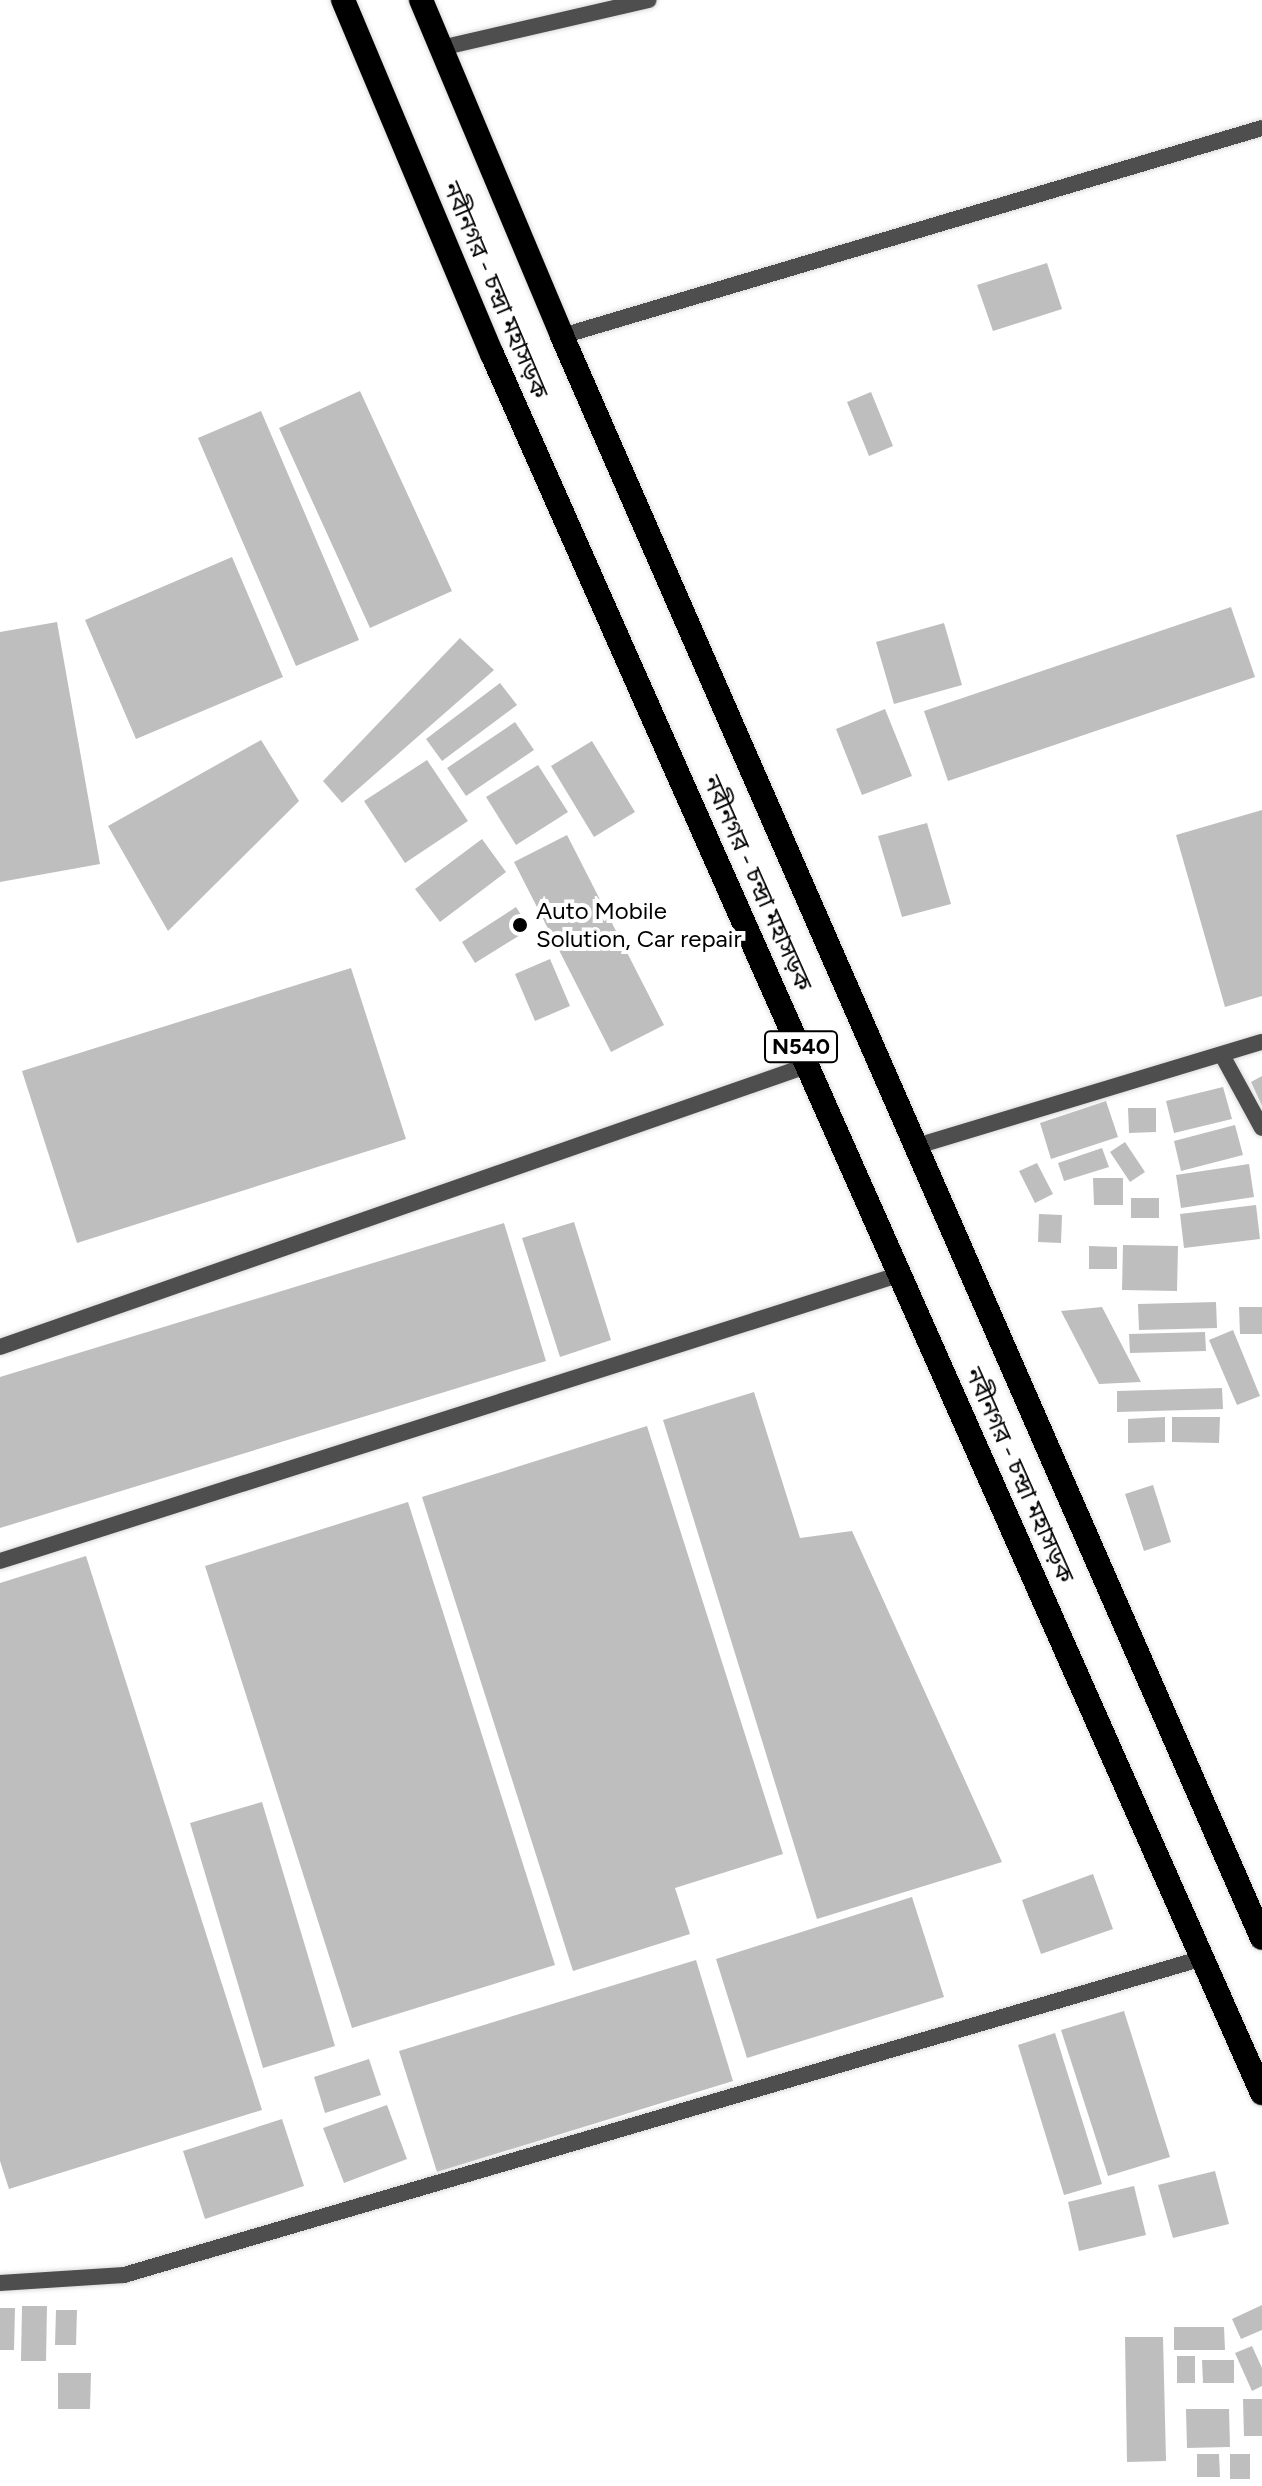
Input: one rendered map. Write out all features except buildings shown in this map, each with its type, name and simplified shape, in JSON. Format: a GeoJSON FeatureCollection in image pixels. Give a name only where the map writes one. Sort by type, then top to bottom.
{"type":"FeatureCollection","features":[{"type":"Feature","properties":{"kind":"highway","name":"নবীনগর - চন্দ্রা মহাসড়ক"},"geometry":{"type":"LineString","coordinates":[[343,0],[492,354],[1262,2093]]}},
{"type":"Feature","properties":{"kind":"highway","name":"নবীনগর - চন্দ্রা মহাসড়ক"},"geometry":{"type":"LineString","coordinates":[[421,0],[562,336],[1262,1938]]}},
{"type":"Feature","properties":{"kind":"street"},"geometry":{"type":"LineString","coordinates":[[441,48],[649,0]]}},
{"type":"Feature","properties":{"kind":"street"},"geometry":{"type":"LineString","coordinates":[[562,336],[1262,128]]}},
{"type":"Feature","properties":{"kind":"street"},"geometry":{"type":"LineString","coordinates":[[917,1146],[1262,1042]]}},
{"type":"Feature","properties":{"kind":"street"},"geometry":{"type":"LineString","coordinates":[[1222,1055],[1262,1128]]}},
{"type":"Feature","properties":{"kind":"street"},"geometry":{"type":"LineString","coordinates":[[0,1347],[809,1065]]}},
{"type":"Feature","properties":{"kind":"street"},"geometry":{"type":"LineString","coordinates":[[0,1561],[901,1274]]}},
{"type":"Feature","properties":{"kind":"street"},"geometry":{"type":"LineString","coordinates":[[0,2283],[124,2275],[1203,1958]]}},
{"type":"Feature","properties":{"kind":"place","name":"Auto Mobile Solution, Car repair"},"geometry":{"type":"Point","coordinates":[520,925]}}]}
